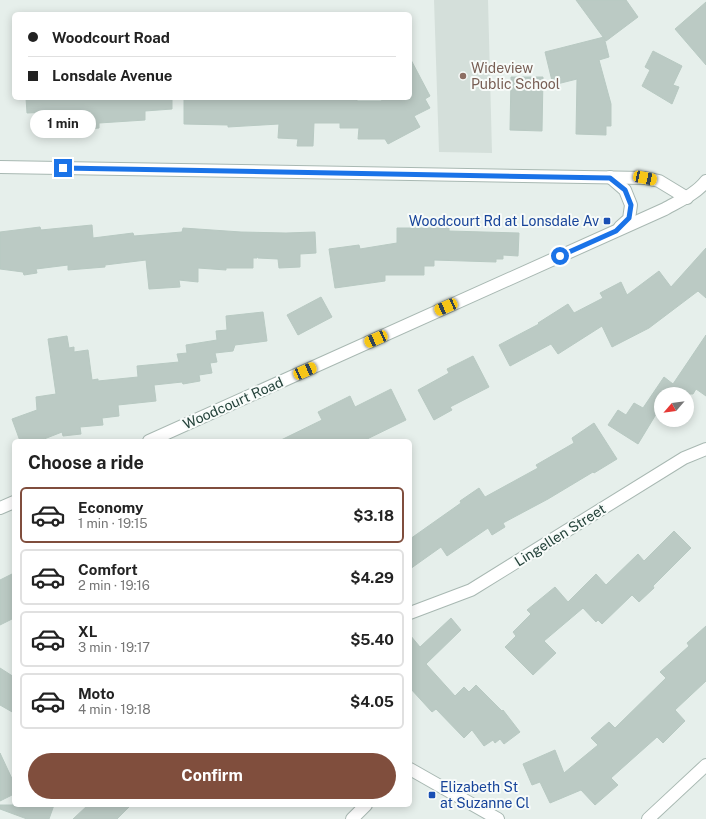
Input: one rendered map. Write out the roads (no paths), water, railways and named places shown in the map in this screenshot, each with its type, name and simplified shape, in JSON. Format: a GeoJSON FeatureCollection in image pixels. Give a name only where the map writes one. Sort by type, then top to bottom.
{"type":"FeatureCollection","features":[{"type":"Feature","properties":{"kind":"street"},"geometry":{"type":"LineString","coordinates":[[0,167],[645,178],[659,181],[686,198]]}},
{"type":"Feature","properties":{"kind":"street"},"geometry":{"type":"LineString","coordinates":[[610,178],[625,190],[631,205],[629,218],[616,231]]}},
{"type":"Feature","properties":{"kind":"street","name":"Woodcourt Road"},"geometry":{"type":"LineString","coordinates":[[153,439],[665,209],[686,198],[706,181]]}},
{"type":"Feature","properties":{"kind":"street","name":"Lingellen Street"},"geometry":{"type":"LineString","coordinates":[[412,612],[471,590],[684,458],[706,449]]}},
{"type":"Feature","properties":{"kind":"street"},"geometry":{"type":"LineString","coordinates":[[0,508],[12,503]]}},
{"type":"Feature","properties":{"kind":"street"},"geometry":{"type":"LineString","coordinates":[[648,819],[706,765]]}},
{"type":"Feature","properties":{"kind":"street"},"geometry":{"type":"LineString","coordinates":[[412,771],[498,819]]}},
{"type":"Feature","properties":{"kind":"street"},"geometry":{"type":"LineString","coordinates":[[352,819],[364,807]]}},
{"type":"Feature","properties":{"kind":"place","name":"Wideview Public School"},"geometry":{"type":"Point","coordinates":[463,76]}},
{"type":"Feature","properties":{"kind":"place","name":"Woodcourt Rd at Lonsdale Av"},"geometry":{"type":"Point","coordinates":[607,221]}},
{"type":"Feature","properties":{"kind":"place","name":"Elizabeth St at Suzanne Cl"},"geometry":{"type":"Point","coordinates":[432,795]}}]}
